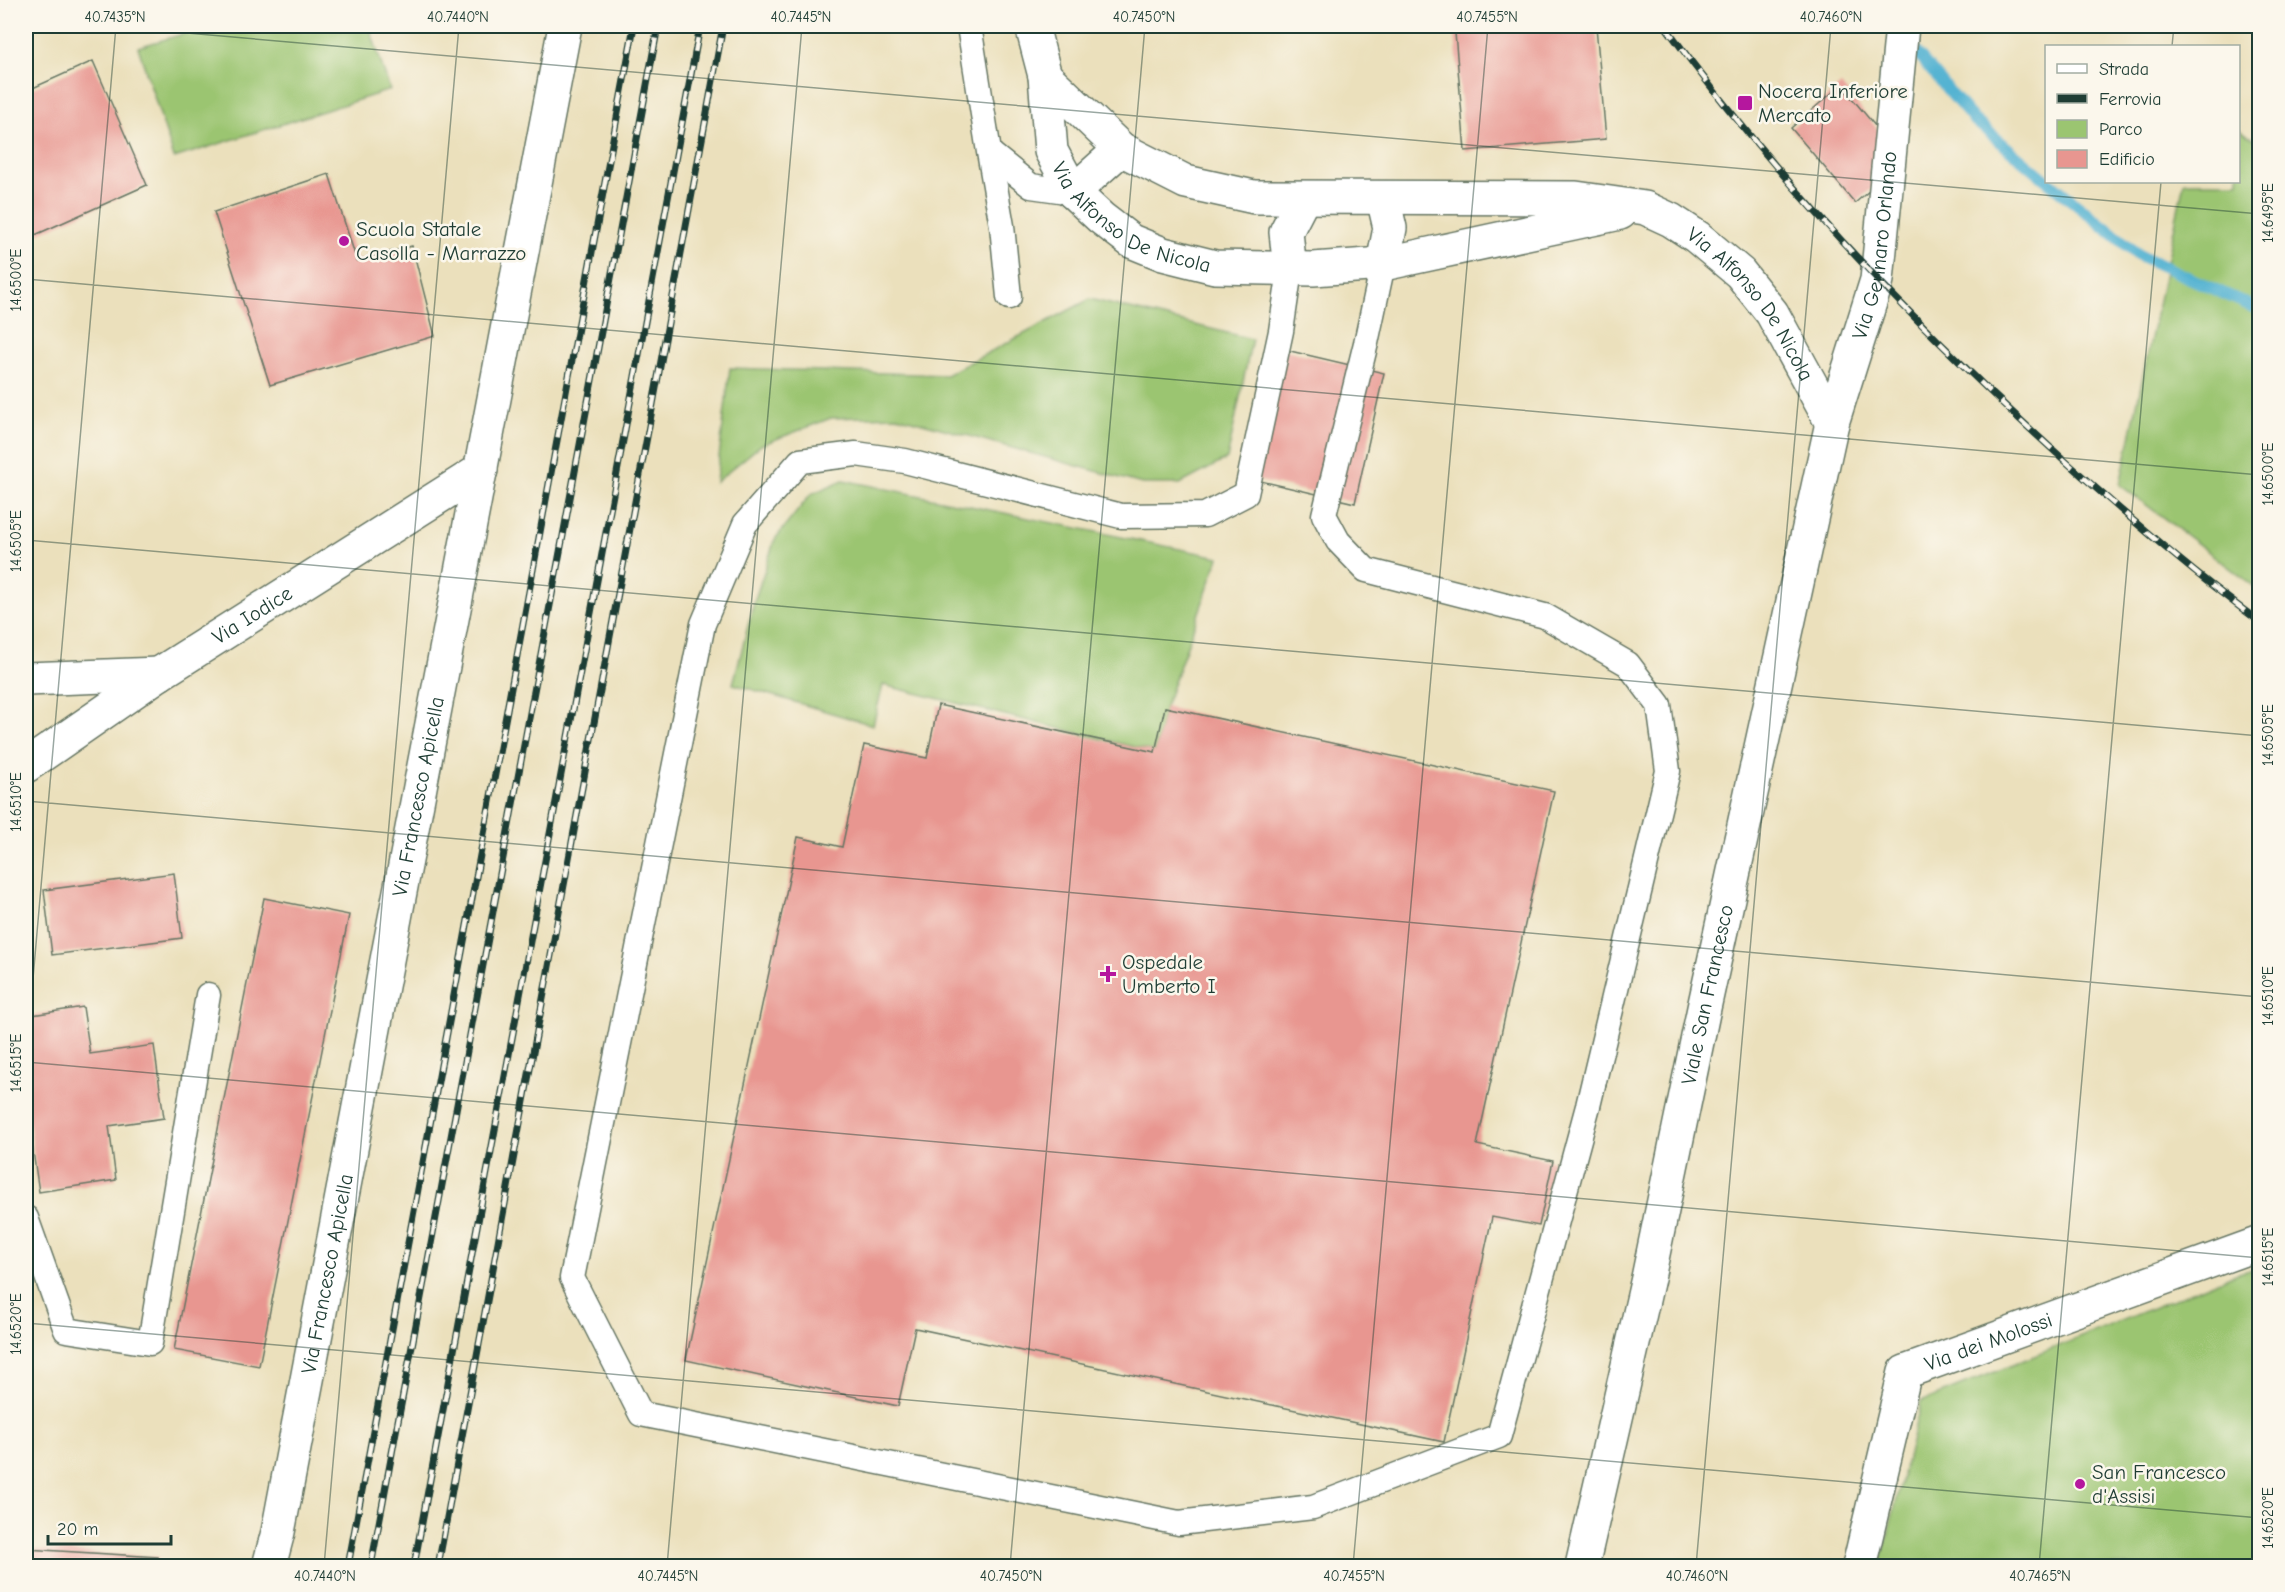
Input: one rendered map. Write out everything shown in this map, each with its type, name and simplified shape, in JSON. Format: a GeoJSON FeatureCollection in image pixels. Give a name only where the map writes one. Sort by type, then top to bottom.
{"type":"FeatureCollection","features":[{"type":"Feature","properties":{"kind":"street","name":"Via Francesco Apicella"},"geometry":{"type":"LineString","coordinates":[[269,1566],[281,1521],[566,26]]}},
{"type":"Feature","properties":{"kind":"street"},"geometry":{"type":"LineString","coordinates":[[1032,26],[1045,76]]}},
{"type":"Feature","properties":{"kind":"street","name":"Via Gennaro Orlando"},"geometry":{"type":"LineString","coordinates":[[1832,423],[1877,280],[1899,75],[1902,26]]}},
{"type":"Feature","properties":{"kind":"street","name":"Via Alfonso De Nicola"},"geometry":{"type":"LineString","coordinates":[[1045,76],[1121,149],[1186,182],[1254,197],[1303,199],[1576,198],[1645,208],[1680,226],[1740,273],[1772,313],[1832,423]]}},
{"type":"Feature","properties":{"kind":"street","name":"Via Alfonso De Nicola"},"geometry":{"type":"LineString","coordinates":[[1045,76],[1051,151],[1073,192],[1101,219],[1131,242],[1163,254],[1215,267],[1290,270],[1383,264],[1645,208]]}},
{"type":"Feature","properties":{"kind":"street"},"geometry":{"type":"LineString","coordinates":[[1073,192],[1121,149]]}},
{"type":"Feature","properties":{"kind":"street"},"geometry":{"type":"LineString","coordinates":[[1383,198],[1390,228],[1383,264]]}},
{"type":"Feature","properties":{"kind":"street"},"geometry":{"type":"LineString","coordinates":[[1290,270],[1286,231],[1303,199]]}},
{"type":"Feature","properties":{"kind":"street","name":"Viale San Francesco"},"geometry":{"type":"LineString","coordinates":[[1582,1566],[1647,1278],[1832,423]]}},
{"type":"Feature","properties":{"kind":"street","name":"Via Iodice"},"geometry":{"type":"LineString","coordinates":[[26,766],[159,674],[481,470]]}},
{"type":"Feature","properties":{"kind":"street"},"geometry":{"type":"LineString","coordinates":[[26,679],[159,674]]}},
{"type":"Feature","properties":{"kind":"street","name":"Via dei Molossi"},"geometry":{"type":"LineString","coordinates":[[1859,1566],[1905,1372],[2259,1243]]}},
{"type":"Feature","properties":{"kind":"lane"},"geometry":{"type":"LineString","coordinates":[[969,26],[1002,226],[1009,297]]}},
{"type":"Feature","properties":{"kind":"lane"},"geometry":{"type":"LineString","coordinates":[[989,152],[1031,186],[1073,192]]}},
{"type":"Feature","properties":{"kind":"lane"},"geometry":{"type":"LineString","coordinates":[[1290,270],[1281,331],[1246,494],[1205,515],[1121,516],[905,461],[856,454],[800,461],[745,524],[703,624],[572,1278],[641,1414],[1179,1523],[1313,1507],[1499,1436],[1588,1106],[1668,771],[1659,705],[1629,664],[1545,616],[1366,570],[1338,541],[1324,514],[1366,344],[1383,264]]}},
{"type":"Feature","properties":{"kind":"lane"},"geometry":{"type":"LineString","coordinates":[[26,1218],[66,1330],[150,1343],[208,995]]}},
{"type":"Feature","properties":{"kind":"green space"},"geometry":{"type":"Polygon","coordinates":[[[211,26],[369,26],[390,90],[174,158],[138,47],[211,26]]]}},
{"type":"Feature","properties":{"kind":"green space"},"geometry":{"type":"Polygon","coordinates":[[[2240,131],[2260,142],[2259,590],[2120,485],[2184,183],[2240,183],[2240,131]]]}},
{"type":"Feature","properties":{"kind":"green space"},"geometry":{"type":"Polygon","coordinates":[[[1090,299],[1252,339],[1227,459],[1180,484],[1142,484],[897,416],[831,418],[761,445],[716,482],[730,368],[946,375],[1090,299]]]}},
{"type":"Feature","properties":{"kind":"green space"},"geometry":{"type":"Polygon","coordinates":[[[843,480],[1219,557],[1165,707],[1155,752],[883,685],[873,725],[733,684],[755,599],[775,539],[811,494],[843,480]]]}},
{"type":"Feature","properties":{"kind":"green space","name":"San Francesco d'Assisi"},"geometry":{"type":"Polygon","coordinates":[[[2259,1268],[2259,1566],[1880,1566],[1921,1402],[2238,1273],[2259,1268]]]}},
{"type":"Feature","properties":{"kind":"building"},"geometry":{"type":"Polygon","coordinates":[[[1541,26],[1596,26],[1606,139],[1465,151],[1455,33],[1541,26]]]}},
{"type":"Feature","properties":{"kind":"building"},"geometry":{"type":"Polygon","coordinates":[[[93,61],[147,185],[26,239],[26,91],[93,61]]]}},
{"type":"Feature","properties":{"kind":"building","name":"Nocera Inferiore Mercato"},"geometry":{"type":"Polygon","coordinates":[[[1841,85],[1881,133],[1877,184],[1855,203],[1791,128],[1841,85]]]}},
{"type":"Feature","properties":{"kind":"building"},"geometry":{"type":"Polygon","coordinates":[[[329,174],[357,261],[412,246],[435,336],[270,385],[214,212],[329,174]]]}},
{"type":"Feature","properties":{"kind":"building"},"geometry":{"type":"Polygon","coordinates":[[[1269,346],[1384,373],[1355,503],[1239,476],[1269,346]]]}},
{"type":"Feature","properties":{"kind":"building"},"geometry":{"type":"Polygon","coordinates":[[[938,705],[1155,752],[1165,707],[1554,791],[1477,1145],[1553,1161],[1539,1226],[1492,1217],[1444,1442],[915,1328],[898,1406],[686,1360],[798,837],[842,847],[864,745],[927,758],[938,705]]]}},
{"type":"Feature","properties":{"kind":"building"},"geometry":{"type":"Polygon","coordinates":[[[174,873],[182,938],[52,955],[44,890],[174,873]]]}},
{"type":"Feature","properties":{"kind":"building"},"geometry":{"type":"Polygon","coordinates":[[[264,898],[349,915],[259,1366],[174,1350],[264,898]]]}},
{"type":"Feature","properties":{"kind":"building"},"geometry":{"type":"Polygon","coordinates":[[[83,1007],[90,1054],[154,1045],[164,1118],[109,1126],[116,1180],[39,1192],[26,1104],[26,1016],[83,1007]]]}},
{"type":"Feature","properties":{"kind":"building"},"geometry":{"type":"Polygon","coordinates":[[[26,1549],[158,1557],[157,1566],[26,1566],[26,1549]]]}},
{"type":"Feature","properties":{"kind":"waterway"},"geometry":{"type":"LineString","coordinates":[[1907,42],[1973,119],[2045,179]]}},
{"type":"Feature","properties":{"kind":"waterway"},"geometry":{"type":"LineString","coordinates":[[2050,183],[2139,255],[2260,310]]}},
{"type":"Feature","properties":{"kind":"railway"},"geometry":{"type":"LineString","coordinates":[[348,1566],[634,26]]}},
{"type":"Feature","properties":{"kind":"railway"},"geometry":{"type":"LineString","coordinates":[[371,1566],[658,26]]}},
{"type":"Feature","properties":{"kind":"railway"},"geometry":{"type":"LineString","coordinates":[[414,1566],[700,26]]}},
{"type":"Feature","properties":{"kind":"railway"},"geometry":{"type":"LineString","coordinates":[[438,1566],[723,26]]}},
{"type":"Feature","properties":{"kind":"railway"},"geometry":{"type":"LineString","coordinates":[[1665,26],[1759,147],[1809,205],[1914,317],[1968,371],[2081,475],[2214,587],[2260,622]]}},
{"type":"Feature","properties":{"kind":"place","name":"Nocera Inferiore Mercato"},"geometry":{"type":"Point","coordinates":[1745,103]}},
{"type":"Feature","properties":{"kind":"place","name":"Scuola Statale Casolla - Marrazzo"},"geometry":{"type":"Point","coordinates":[344,241]}},
{"type":"Feature","properties":{"kind":"place","name":"Ospedale Umberto I"},"geometry":{"type":"Point","coordinates":[1108,974]}},
{"type":"Feature","properties":{"kind":"place","name":"San Francesco d'Assisi"},"geometry":{"type":"Point","coordinates":[2080,1484]}}]}
